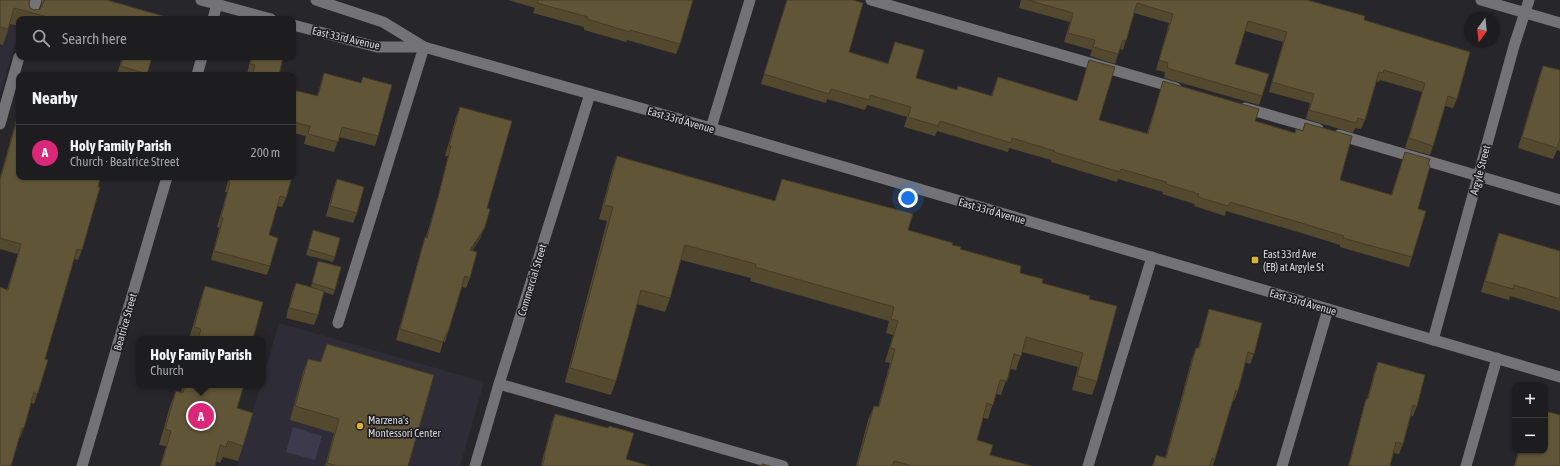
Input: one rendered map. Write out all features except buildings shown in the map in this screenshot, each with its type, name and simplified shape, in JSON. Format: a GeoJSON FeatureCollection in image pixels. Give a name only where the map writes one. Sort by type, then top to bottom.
{"type":"FeatureCollection","features":[{"type":"Feature","properties":{"kind":"street"},"geometry":{"type":"LineString","coordinates":[[31,16],[36,0]]}},
{"type":"Feature","properties":{"kind":"street"},"geometry":{"type":"LineString","coordinates":[[201,0],[218,2],[262,16]]}},
{"type":"Feature","properties":{"kind":"street","name":"East 33rd Avenue"},"geometry":{"type":"LineString","coordinates":[[316,0],[382,22],[424,47],[711,128],[1560,377]]}},
{"type":"Feature","properties":{"kind":"street"},"geometry":{"type":"LineString","coordinates":[[711,128],[750,0]]}},
{"type":"Feature","properties":{"kind":"street"},"geometry":{"type":"LineString","coordinates":[[871,0],[1186,91]]}},
{"type":"Feature","properties":{"kind":"street"},"geometry":{"type":"LineString","coordinates":[[1481,0],[1560,23]]}},
{"type":"Feature","properties":{"kind":"street","name":"Argyle Street"},"geometry":{"type":"LineString","coordinates":[[1433,340],[1524,12],[1529,0]]}},
{"type":"Feature","properties":{"kind":"street"},"geometry":{"type":"LineString","coordinates":[[214,16],[218,2]]}},
{"type":"Feature","properties":{"kind":"street","name":"East 33rd Avenue"},"geometry":{"type":"LineString","coordinates":[[296,26],[377,47],[424,47]]}},
{"type":"Feature","properties":{"kind":"street"},"geometry":{"type":"LineString","coordinates":[[338,324],[424,47]]}},
{"type":"Feature","properties":{"kind":"street"},"geometry":{"type":"LineString","coordinates":[[0,124],[18,60]]}},
{"type":"Feature","properties":{"kind":"street"},"geometry":{"type":"LineString","coordinates":[[198,72],[201,60]]}},
{"type":"Feature","properties":{"kind":"street","name":"Commercial Street"},"geometry":{"type":"LineString","coordinates":[[475,466],[499,384],[590,94]]}},
{"type":"Feature","properties":{"kind":"street"},"geometry":{"type":"LineString","coordinates":[[1232,104],[1560,200]]}},
{"type":"Feature","properties":{"kind":"street","name":"Beatrice Street"},"geometry":{"type":"LineString","coordinates":[[82,466],[166,180]]}},
{"type":"Feature","properties":{"kind":"street"},"geometry":{"type":"LineString","coordinates":[[1088,466],[1152,257]]}},
{"type":"Feature","properties":{"kind":"street"},"geometry":{"type":"LineString","coordinates":[[1282,466],[1328,309]]}},
{"type":"Feature","properties":{"kind":"street"},"geometry":{"type":"LineString","coordinates":[[1466,466],[1497,358]]}},
{"type":"Feature","properties":{"kind":"street"},"geometry":{"type":"LineString","coordinates":[[499,384],[783,466]]}},
{"type":"Feature","properties":{"kind":"shaded area"},"geometry":{"type":"Polygon","coordinates":[[[0,0],[16,16],[16,40],[0,95],[0,0]]]}},
{"type":"Feature","properties":{"kind":"shaded area","name":"Marzena's Montessori Center"},"geometry":{"type":"Polygon","coordinates":[[[279,323],[484,382],[460,466],[237,466],[260,388],[266,388],[266,368],[279,323]]]}},
{"type":"Feature","properties":{"kind":"shaded area"},"geometry":{"type":"Polygon","coordinates":[[[293,427],[322,436],[315,460],[286,452],[293,427]]]}},
{"type":"Feature","properties":{"kind":"place","name":"East 33rd Ave (EB) at Argyle St"},"geometry":{"type":"Point","coordinates":[1255,260]}},
{"type":"Feature","properties":{"kind":"place","name":"Holy Family Parish"},"geometry":{"type":"Point","coordinates":[201,416]}},
{"type":"Feature","properties":{"kind":"place","name":"Marzena's Montessori Center"},"geometry":{"type":"Point","coordinates":[360,426]}}]}
